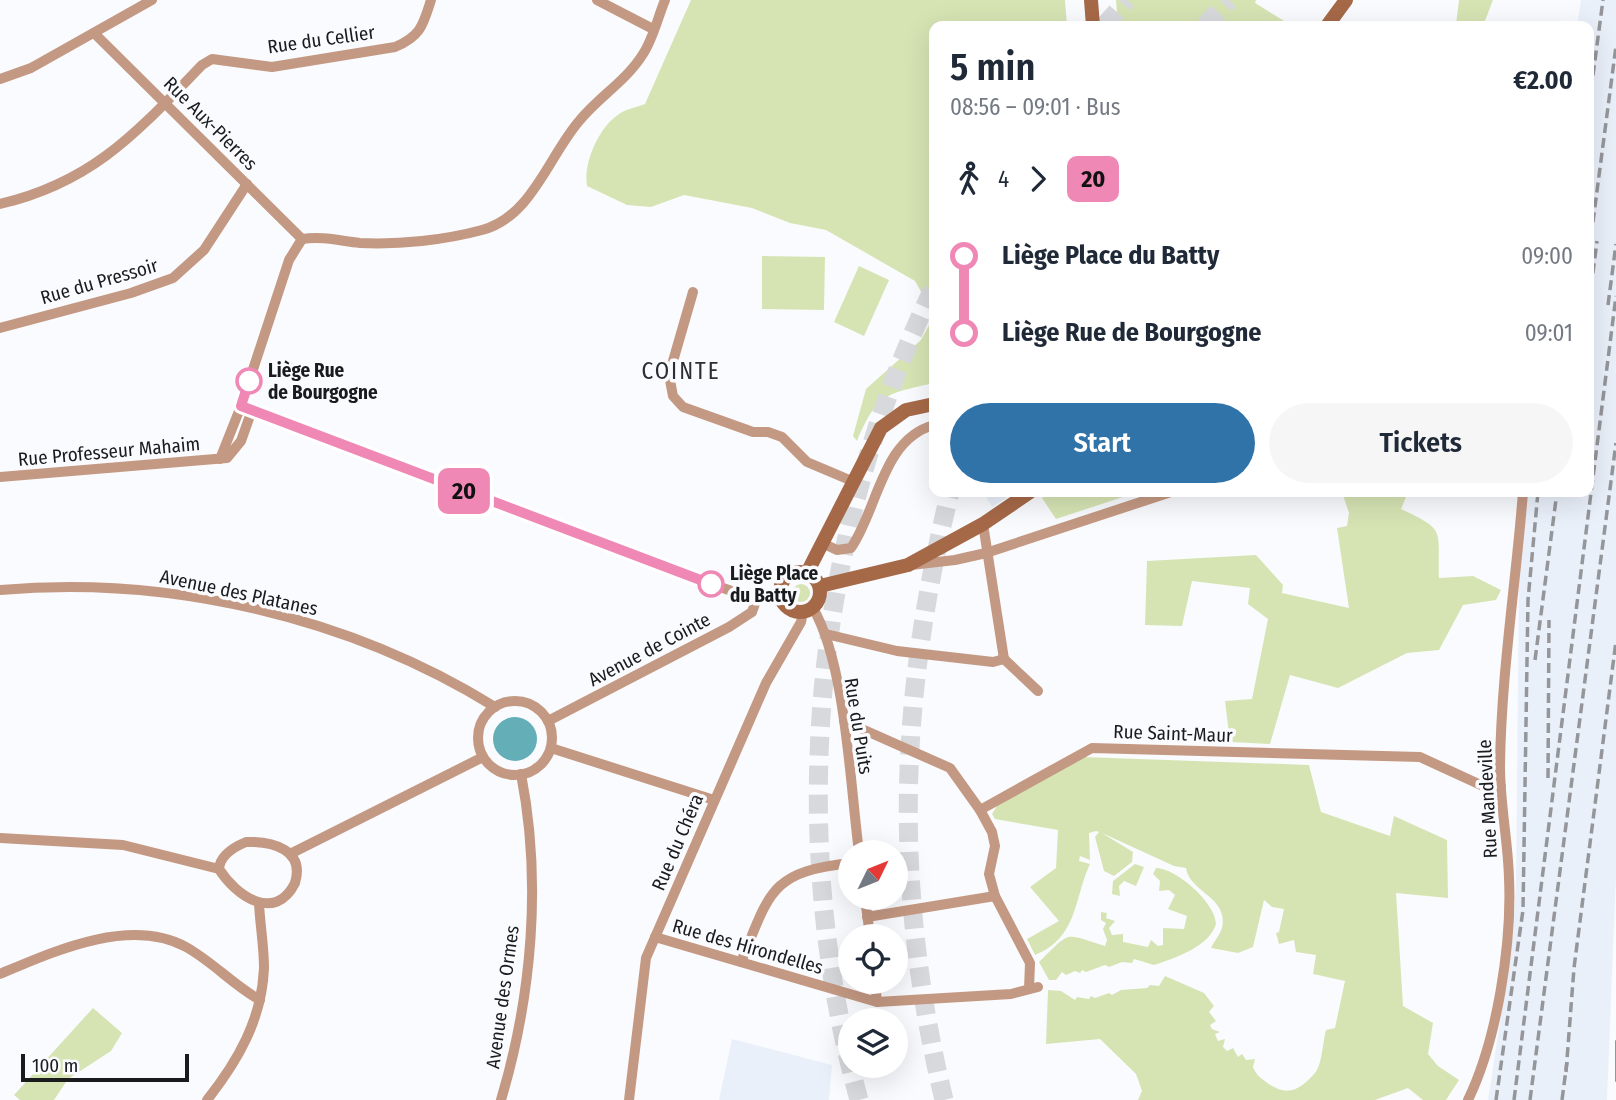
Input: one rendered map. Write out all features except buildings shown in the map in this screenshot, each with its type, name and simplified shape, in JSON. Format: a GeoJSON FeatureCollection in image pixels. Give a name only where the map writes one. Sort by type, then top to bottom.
{"type":"FeatureCollection","features":[{"type":"Feature","properties":{"kind":"street"},"geometry":{"type":"LineString","coordinates":[[0,79],[31,68],[152,0]]}},
{"type":"Feature","properties":{"kind":"street","name":"Rue du Cellier"},"geometry":{"type":"LineString","coordinates":[[165,103],[202,65],[212,59],[272,67],[395,47],[412,39],[424,24],[431,0]]}},
{"type":"Feature","properties":{"kind":"street"},"geometry":{"type":"LineString","coordinates":[[597,0],[653,29]]}},
{"type":"Feature","properties":{"kind":"street"},"geometry":{"type":"LineString","coordinates":[[302,239],[320,237],[361,243],[434,239],[485,229],[508,217],[530,195],[579,120],[632,69],[644,53],[665,0]]}},
{"type":"Feature","properties":{"kind":"street"},"geometry":{"type":"LineString","coordinates":[[1091,0],[1093,21]]}},
{"type":"Feature","properties":{"kind":"street"},"geometry":{"type":"LineString","coordinates":[[1331,21],[1346,0]]}},
{"type":"Feature","properties":{"kind":"street","name":"Rue Aux-Pierres"},"geometry":{"type":"LineString","coordinates":[[94,33],[302,239]]}},
{"type":"Feature","properties":{"kind":"street"},"geometry":{"type":"LineString","coordinates":[[0,204],[40,194],[85,171],[113,152],[165,103]]}},
{"type":"Feature","properties":{"kind":"street","name":"Rue du Pressoir"},"geometry":{"type":"LineString","coordinates":[[0,327],[131,293],[173,278],[204,250],[247,184]]}},
{"type":"Feature","properties":{"kind":"street","name":"Rue Professeur Mahaim"},"geometry":{"type":"LineString","coordinates":[[0,477],[227,458],[237,448],[289,260],[302,239]]}},
{"type":"Feature","properties":{"kind":"street"},"geometry":{"type":"LineString","coordinates":[[693,292],[670,375],[673,396],[683,407],[753,432],[768,432],[782,437],[797,456],[852,481]]}},
{"type":"Feature","properties":{"kind":"street"},"geometry":{"type":"LineString","coordinates":[[807,573],[875,438],[887,422],[906,410],[929,405]]}},
{"type":"Feature","properties":{"kind":"street"},"geometry":{"type":"LineString","coordinates":[[247,408],[683,574],[757,598],[780,596]]}},
{"type":"Feature","properties":{"kind":"street"},"geometry":{"type":"LineString","coordinates":[[822,543],[837,550],[851,548],[894,458],[905,441],[929,428]]}},
{"type":"Feature","properties":{"kind":"street"},"geometry":{"type":"LineString","coordinates":[[908,565],[983,524],[1023,497]]}},
{"type":"Feature","properties":{"kind":"street"},"geometry":{"type":"LineString","coordinates":[[820,586],[908,565],[955,560],[986,552],[1156,497]]}},
{"type":"Feature","properties":{"kind":"street","name":"Rue Mandeville"},"geometry":{"type":"LineString","coordinates":[[1468,1100],[1488,1055],[1502,984],[1510,890],[1501,786],[1502,723],[1522,497]]}},
{"type":"Feature","properties":{"kind":"street"},"geometry":{"type":"LineString","coordinates":[[983,524],[1004,659],[1038,691]]}},
{"type":"Feature","properties":{"kind":"street"},"geometry":{"type":"LineString","coordinates":[[807,573],[820,586],[819,600],[808,610],[790,609],[780,596],[781,585],[789,575],[807,573]]}},
{"type":"Feature","properties":{"kind":"street","name":"Avenue des Platanes"},"geometry":{"type":"LineString","coordinates":[[0,590],[48,586],[153,591],[289,618],[368,643],[457,684],[495,707]]}},
{"type":"Feature","properties":{"kind":"street","name":"Avenue de Cointe"},"geometry":{"type":"LineString","coordinates":[[548,721],[729,627],[752,612],[757,598]]}},
{"type":"Feature","properties":{"kind":"street","name":"Rue du Puits"},"geometry":{"type":"LineString","coordinates":[[808,610],[826,634],[844,721],[858,840]]}},
{"type":"Feature","properties":{"kind":"street","name":"Rue du Chéra"},"geometry":{"type":"LineString","coordinates":[[629,1100],[640,1022],[642,981],[655,937],[766,683],[808,610]]}},
{"type":"Feature","properties":{"kind":"street"},"geometry":{"type":"LineString","coordinates":[[826,634],[897,651],[993,662],[1004,659]]}},
{"type":"Feature","properties":{"kind":"street"},"geometry":{"type":"LineString","coordinates":[[506,702],[528,703],[538,709],[548,721],[551,748],[540,765],[521,774],[500,771],[483,757],[478,735],[481,724],[495,707],[506,702]]}},
{"type":"Feature","properties":{"kind":"street"},"geometry":{"type":"LineString","coordinates":[[844,721],[950,768],[980,810],[992,832],[995,846],[989,874],[995,895],[867,917]]}},
{"type":"Feature","properties":{"kind":"street"},"geometry":{"type":"LineString","coordinates":[[551,748],[714,800]]}},
{"type":"Feature","properties":{"kind":"street","name":"Rue Saint-Maur"},"geometry":{"type":"LineString","coordinates":[[980,810],[1092,748],[1420,757],[1483,786],[1501,786]]}},
{"type":"Feature","properties":{"kind":"street"},"geometry":{"type":"LineString","coordinates":[[292,853],[483,757]]}},
{"type":"Feature","properties":{"kind":"street","name":"Avenue des Ormes"},"geometry":{"type":"LineString","coordinates":[[501,1100],[519,1022],[530,955],[529,833],[521,774]]}},
{"type":"Feature","properties":{"kind":"street"},"geometry":{"type":"LineString","coordinates":[[0,838],[123,845],[219,869],[238,891],[259,903],[277,902],[292,888],[298,867],[292,853],[266,843],[246,842],[228,852],[219,869]]}},
{"type":"Feature","properties":{"kind":"street"},"geometry":{"type":"LineString","coordinates":[[741,962],[774,890],[789,877],[810,868],[838,864]]}},
{"type":"Feature","properties":{"kind":"street","name":"Rue des Hirondelles"},"geometry":{"type":"LineString","coordinates":[[655,937],[877,1002],[1011,994],[1034,988],[1030,963],[995,895]]}},
{"type":"Feature","properties":{"kind":"street"},"geometry":{"type":"LineString","coordinates":[[207,1100],[244,1045],[260,1000],[264,968],[259,903]]}},
{"type":"Feature","properties":{"kind":"street"},"geometry":{"type":"LineString","coordinates":[[866,910],[868,924]]}},
{"type":"Feature","properties":{"kind":"street"},"geometry":{"type":"LineString","coordinates":[[0,974],[62,950],[101,940],[129,936],[155,937],[171,940],[194,951],[240,989],[260,1000]]}},
{"type":"Feature","properties":{"kind":"street"},"geometry":{"type":"LineString","coordinates":[[876,994],[877,1002]]}},
{"type":"Feature","properties":{"kind":"shaded area"},"geometry":{"type":"Polygon","coordinates":[[[1581,0],[1616,0],[1616,876],[1607,1100],[1488,1100],[1512,944],[1516,886],[1519,579],[1525,497],[1594,497],[1594,21],[1578,21],[1581,0]]]}},
{"type":"Feature","properties":{"kind":"shaded area"},"geometry":{"type":"Polygon","coordinates":[[[986,497],[1007,497],[992,507],[986,497]]]}},
{"type":"Feature","properties":{"kind":"shaded area"},"geometry":{"type":"Polygon","coordinates":[[[732,1039],[832,1065],[829,1100],[719,1100],[732,1039]]]}},
{"type":"Feature","properties":{"kind":"green space"},"geometry":{"type":"Polygon","coordinates":[[[691,0],[1065,0],[1067,21],[929,21],[929,305],[915,281],[826,230],[790,223],[752,208],[684,195],[651,207],[627,205],[587,186],[590,157],[599,136],[619,114],[645,104],[691,0]]]}},
{"type":"Feature","properties":{"kind":"green space"},"geometry":{"type":"Polygon","coordinates":[[[1116,0],[1256,0],[1255,3],[1284,21],[1118,21],[1116,0]]]}},
{"type":"Feature","properties":{"kind":"green space"},"geometry":{"type":"Polygon","coordinates":[[[1459,0],[1493,0],[1485,21],[1456,21],[1459,0]]]}},
{"type":"Feature","properties":{"kind":"green space"},"geometry":{"type":"Polygon","coordinates":[[[762,256],[825,257],[824,310],[762,309],[762,256]]]}},
{"type":"Feature","properties":{"kind":"green space"},"geometry":{"type":"Polygon","coordinates":[[[859,266],[889,280],[864,336],[834,322],[859,266]]]}},
{"type":"Feature","properties":{"kind":"green space"},"geometry":{"type":"Polygon","coordinates":[[[929,325],[929,384],[885,398],[871,414],[857,441],[853,436],[866,389],[921,340],[929,325]]]}},
{"type":"Feature","properties":{"kind":"green space"},"geometry":{"type":"Polygon","coordinates":[[[1043,497],[1123,497],[1056,519],[1043,497]]]}},
{"type":"Feature","properties":{"kind":"green space"},"geometry":{"type":"Polygon","coordinates":[[[1344,497],[1406,497],[1401,509],[1426,522],[1437,533],[1439,578],[1473,576],[1501,590],[1496,600],[1463,605],[1439,650],[1407,653],[1338,688],[1290,675],[1270,744],[1230,742],[1225,701],[1252,699],[1268,619],[1248,604],[1250,588],[1192,581],[1182,626],[1145,625],[1147,561],[1256,555],[1283,585],[1282,593],[1349,608],[1337,528],[1347,526],[1349,513],[1344,497]]]}},
{"type":"Feature","properties":{"kind":"green space"},"geometry":{"type":"Polygon","coordinates":[[[801,584],[807,587],[810,593],[807,599],[801,602],[795,599],[792,593],[795,587],[801,584]]]}},
{"type":"Feature","properties":{"kind":"green space"},"geometry":{"type":"Polygon","coordinates":[[[1083,757],[1309,765],[1321,812],[1390,836],[1394,816],[1447,840],[1448,898],[1396,893],[1403,1006],[1433,1023],[1428,1054],[1438,1066],[1459,1080],[1446,1100],[1423,1100],[1408,1088],[1375,1100],[1138,1100],[1142,1091],[1136,1074],[1100,1039],[1046,1044],[1048,990],[1061,991],[1075,1000],[1077,997],[1089,999],[1091,996],[1095,998],[1109,993],[1112,995],[1121,990],[1159,986],[1165,976],[1204,993],[1214,1006],[1209,1012],[1216,1021],[1210,1025],[1212,1029],[1220,1032],[1215,1034],[1218,1041],[1225,1039],[1223,1047],[1227,1051],[1233,1048],[1238,1057],[1242,1054],[1246,1060],[1255,1059],[1253,1067],[1262,1079],[1280,1090],[1293,1090],[1304,1084],[1317,1069],[1326,1030],[1335,1028],[1345,981],[1313,974],[1316,955],[1296,952],[1294,940],[1279,944],[1276,933],[1279,932],[1284,909],[1272,907],[1264,900],[1253,947],[1238,953],[1211,948],[1221,931],[1223,918],[1220,909],[1194,883],[1186,868],[1174,866],[1102,833],[1133,852],[1132,862],[1114,876],[1104,871],[1095,837],[1099,832],[1096,831],[1089,833],[1090,860],[1080,856],[1079,861],[1090,864],[1073,916],[1059,938],[1049,948],[1035,955],[1027,939],[1059,921],[1030,887],[1056,868],[1058,830],[995,819],[992,814],[997,806],[1083,757]]]}},
{"type":"Feature","properties":{"kind":"green space"},"geometry":{"type":"Polygon","coordinates":[[[1135,864],[1144,867],[1136,886],[1124,881],[1119,886],[1120,896],[1112,894],[1113,881],[1135,864]]]}},
{"type":"Feature","properties":{"kind":"green space"},"geometry":{"type":"Polygon","coordinates":[[[1156,868],[1184,880],[1209,906],[1216,924],[1206,939],[1172,959],[1154,965],[1134,959],[1132,963],[1122,962],[1109,967],[1105,965],[1086,972],[1075,971],[1066,975],[1062,972],[1056,980],[1049,980],[1039,962],[1063,939],[1074,937],[1105,946],[1107,940],[1103,929],[1106,923],[1101,920],[1101,912],[1107,913],[1106,918],[1115,921],[1109,928],[1112,935],[1123,934],[1123,942],[1148,947],[1151,940],[1158,946],[1163,945],[1163,928],[1184,929],[1187,916],[1168,909],[1175,895],[1169,890],[1159,891],[1160,881],[1153,874],[1156,868]]]}},
{"type":"Feature","properties":{"kind":"green space"},"geometry":{"type":"Polygon","coordinates":[[[93,1008],[122,1033],[111,1051],[68,1079],[54,1100],[20,1100],[14,1095],[93,1008]]]}},
{"type":"Feature","properties":{"kind":"water"},"geometry":{"type":"Polygon","coordinates":[[[515,717],[531,723],[537,739],[531,755],[515,761],[499,755],[493,739],[499,723],[515,717]]]}},
{"type":"Feature","properties":{"kind":"tunnel"},"geometry":{"type":"LineString","coordinates":[[1108,21],[1127,0]]}},
{"type":"Feature","properties":{"kind":"tunnel"},"geometry":{"type":"LineString","coordinates":[[1210,21],[1229,0]]}},
{"type":"Feature","properties":{"kind":"tunnel"},"geometry":{"type":"LineString","coordinates":[[859,1100],[836,999],[822,895],[818,791],[823,687],[838,583],[861,482],[893,382],[929,299]]}},
{"type":"Feature","properties":{"kind":"tunnel"},"geometry":{"type":"LineString","coordinates":[[944,1100],[927,1022],[916,945],[908,795],[920,646],[949,497]]}},
{"type":"Feature","properties":{"kind":"tram line"},"geometry":{"type":"LineString","coordinates":[[1616,1041],[1616,1081]]}},
{"type":"Feature","properties":{"kind":"railway"},"geometry":{"type":"LineString","coordinates":[[1594,68],[1603,0]]}},
{"type":"Feature","properties":{"kind":"railway"},"geometry":{"type":"LineString","coordinates":[[1594,214],[1616,46]]}},
{"type":"Feature","properties":{"kind":"railway"},"geometry":{"type":"LineString","coordinates":[[1594,264],[1597,241]]}},
{"type":"Feature","properties":{"kind":"railway"},"geometry":{"type":"LineString","coordinates":[[1608,305],[1616,244]]}},
{"type":"Feature","properties":{"kind":"railway"},"geometry":{"type":"LineString","coordinates":[[1594,469],[1616,296]]}},
{"type":"Feature","properties":{"kind":"railway"},"geometry":{"type":"LineString","coordinates":[[1530,1100],[1616,443]]}},
{"type":"Feature","properties":{"kind":"railway"},"geometry":{"type":"LineString","coordinates":[[1496,1100],[1523,910],[1528,600],[1538,497]]}},
{"type":"Feature","properties":{"kind":"railway"},"geometry":{"type":"LineString","coordinates":[[1535,660],[1556,497]]}},
{"type":"Feature","properties":{"kind":"railway"},"geometry":{"type":"LineString","coordinates":[[1514,1100],[1590,497]]}},
{"type":"Feature","properties":{"kind":"railway"},"geometry":{"type":"LineString","coordinates":[[1548,778],[1549,620]]}},
{"type":"Feature","properties":{"kind":"railway"},"geometry":{"type":"LineString","coordinates":[[1566,1072],[1574,968],[1616,641]]}},
{"type":"Feature","properties":{"kind":"railway"},"geometry":{"type":"LineString","coordinates":[[1562,1100],[1567,1062]]}},
{"type":"Feature","properties":{"kind":"bus line","name":"20"},"geometry":{"type":"LineString","coordinates":[[249,381],[241,406],[711,584]]}},
{"type":"Feature","properties":{"kind":"place","name":"Liège Rue de Bourgogne"},"geometry":{"type":"Point","coordinates":[249,381]}},
{"type":"Feature","properties":{"kind":"place","name":"Liège Place du Batty"},"geometry":{"type":"Point","coordinates":[711,584]}},
{"type":"Feature","properties":{"kind":"district","name":"COINTE"},"geometry":{"type":"Point","coordinates":[681,371]}}]}
